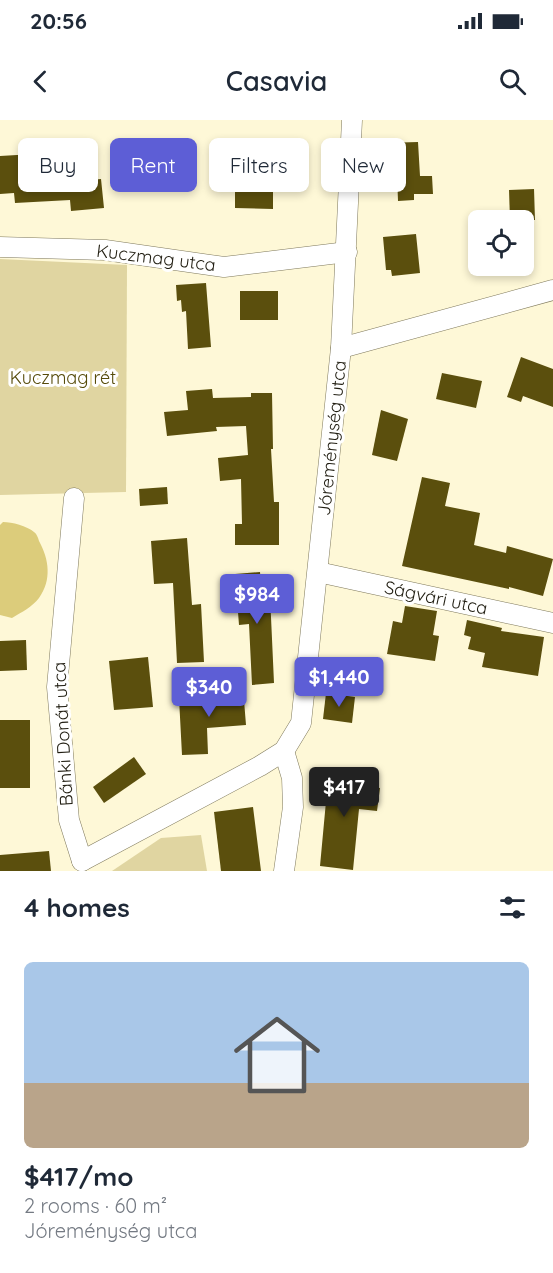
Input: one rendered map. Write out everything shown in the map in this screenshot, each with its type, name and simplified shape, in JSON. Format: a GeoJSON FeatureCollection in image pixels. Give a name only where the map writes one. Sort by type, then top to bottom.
{"type":"FeatureCollection","features":[{"type":"Feature","properties":{"kind":"street","name":"Jóreménység utca"},"geometry":{"type":"LineString","coordinates":[[80,866],[284,751],[301,723],[341,348],[352,120]]}},
{"type":"Feature","properties":{"kind":"street","name":"Kuczmag utca"},"geometry":{"type":"LineString","coordinates":[[0,247],[105,250],[224,267],[347,252]]}},
{"type":"Feature","properties":{"kind":"street"},"geometry":{"type":"LineString","coordinates":[[341,348],[553,290]]}},
{"type":"Feature","properties":{"kind":"street","name":"Bánki Donát utca"},"geometry":{"type":"LineString","coordinates":[[74,498],[57,687],[69,820],[80,866]]}},
{"type":"Feature","properties":{"kind":"street","name":"Ságvári utca"},"geometry":{"type":"LineString","coordinates":[[318,572],[553,623]]}},
{"type":"Feature","properties":{"kind":"street"},"geometry":{"type":"LineString","coordinates":[[284,751],[292,778],[293,807],[285,871]]}},
{"type":"Feature","properties":{"kind":"green space","name":"Kuczmag rét"},"geometry":{"type":"Polygon","coordinates":[[[0,259],[127,265],[126,492],[0,495],[0,259]]]}},
{"type":"Feature","properties":{"kind":"green space"},"geometry":{"type":"Polygon","coordinates":[[[201,835],[207,871],[112,871],[161,838],[201,835]]]}},
{"type":"Feature","properties":{"kind":"shaded area"},"geometry":{"type":"Polygon","coordinates":[[[3,522],[19,525],[35,533],[45,555],[48,570],[46,584],[39,598],[30,607],[12,618],[0,615],[0,525],[3,522]]]}},
{"type":"Feature","properties":{"kind":"building"},"geometry":{"type":"Polygon","coordinates":[[[406,142],[418,142],[420,176],[432,176],[433,194],[414,194],[414,200],[398,201],[398,192],[406,192],[406,142]]]}},
{"type":"Feature","properties":{"kind":"building"},"geometry":{"type":"Polygon","coordinates":[[[18,155],[18,192],[98,192],[98,179],[101,179],[104,208],[71,211],[70,200],[15,203],[14,193],[0,194],[0,156],[18,155]]]}},
{"type":"Feature","properties":{"kind":"building"},"geometry":{"type":"Polygon","coordinates":[[[534,189],[535,220],[534,210],[510,210],[509,190],[534,189]]]}},
{"type":"Feature","properties":{"kind":"building"},"geometry":{"type":"Polygon","coordinates":[[[235,192],[273,192],[273,209],[235,208],[235,192]]]}},
{"type":"Feature","properties":{"kind":"building"},"geometry":{"type":"Polygon","coordinates":[[[416,234],[420,273],[392,276],[391,270],[386,270],[383,237],[416,234]]]}},
{"type":"Feature","properties":{"kind":"building"},"geometry":{"type":"Polygon","coordinates":[[[206,283],[211,347],[188,349],[186,311],[182,312],[181,300],[177,301],[176,285],[206,283]]]}},
{"type":"Feature","properties":{"kind":"building"},"geometry":{"type":"Polygon","coordinates":[[[240,291],[278,291],[278,320],[240,320],[240,291]]]}},
{"type":"Feature","properties":{"kind":"building"},"geometry":{"type":"Polygon","coordinates":[[[521,357],[553,369],[553,407],[523,396],[521,402],[507,397],[521,357]]]}},
{"type":"Feature","properties":{"kind":"building"},"geometry":{"type":"Polygon","coordinates":[[[442,373],[482,381],[476,408],[436,399],[442,373]]]}},
{"type":"Feature","properties":{"kind":"building"},"geometry":{"type":"Polygon","coordinates":[[[212,389],[213,398],[251,397],[251,393],[272,393],[273,449],[271,449],[274,502],[279,502],[279,545],[235,545],[235,524],[242,524],[241,479],[220,481],[218,458],[248,455],[246,426],[216,427],[217,431],[167,436],[164,412],[188,410],[186,391],[212,389]]]}},
{"type":"Feature","properties":{"kind":"building"},"geometry":{"type":"Polygon","coordinates":[[[381,410],[408,419],[397,461],[372,455],[381,410]]]}},
{"type":"Feature","properties":{"kind":"building"},"geometry":{"type":"Polygon","coordinates":[[[422,477],[450,483],[445,506],[480,513],[474,545],[506,553],[507,546],[553,559],[543,596],[402,566],[422,477]]]}},
{"type":"Feature","properties":{"kind":"building"},"geometry":{"type":"Polygon","coordinates":[[[167,487],[168,504],[140,506],[139,489],[167,487]]]}},
{"type":"Feature","properties":{"kind":"building"},"geometry":{"type":"Polygon","coordinates":[[[187,538],[192,605],[201,604],[204,662],[177,663],[173,583],[154,584],[151,541],[187,538]]]}},
{"type":"Feature","properties":{"kind":"building"},"geometry":{"type":"Polygon","coordinates":[[[260,572],[262,595],[270,595],[274,683],[252,685],[249,624],[239,625],[235,574],[260,572]]]}},
{"type":"Feature","properties":{"kind":"building"},"geometry":{"type":"Polygon","coordinates":[[[405,606],[437,611],[433,635],[439,636],[435,661],[387,654],[393,621],[402,623],[405,606]]]}},
{"type":"Feature","properties":{"kind":"building"},"geometry":{"type":"Polygon","coordinates":[[[467,620],[502,628],[501,631],[544,637],[538,676],[482,667],[485,653],[468,649],[471,637],[464,635],[467,620]]]}},
{"type":"Feature","properties":{"kind":"building"},"geometry":{"type":"Polygon","coordinates":[[[26,640],[27,670],[0,671],[0,641],[26,640]]]}},
{"type":"Feature","properties":{"kind":"building"},"geometry":{"type":"Polygon","coordinates":[[[148,657],[153,707],[114,710],[109,661],[148,657]]]}},
{"type":"Feature","properties":{"kind":"building"},"geometry":{"type":"Polygon","coordinates":[[[243,688],[246,725],[207,728],[208,754],[182,755],[179,698],[216,696],[215,690],[243,688]]]}},
{"type":"Feature","properties":{"kind":"building"},"geometry":{"type":"Polygon","coordinates":[[[326,693],[355,697],[352,723],[323,719],[326,693]]]}},
{"type":"Feature","properties":{"kind":"building"},"geometry":{"type":"Polygon","coordinates":[[[0,720],[30,720],[30,788],[0,788],[0,720]]]}},
{"type":"Feature","properties":{"kind":"building"},"geometry":{"type":"Polygon","coordinates":[[[134,757],[146,774],[104,803],[93,787],[134,757]]]}},
{"type":"Feature","properties":{"kind":"building"},"geometry":{"type":"Polygon","coordinates":[[[329,769],[356,772],[355,785],[380,788],[377,811],[359,809],[353,870],[320,866],[329,769]]]}},
{"type":"Feature","properties":{"kind":"building"},"geometry":{"type":"Polygon","coordinates":[[[253,807],[261,871],[221,871],[214,812],[253,807]]]}},
{"type":"Feature","properties":{"kind":"building"},"geometry":{"type":"Polygon","coordinates":[[[49,851],[51,871],[0,871],[0,855],[49,851]]]}}]}
